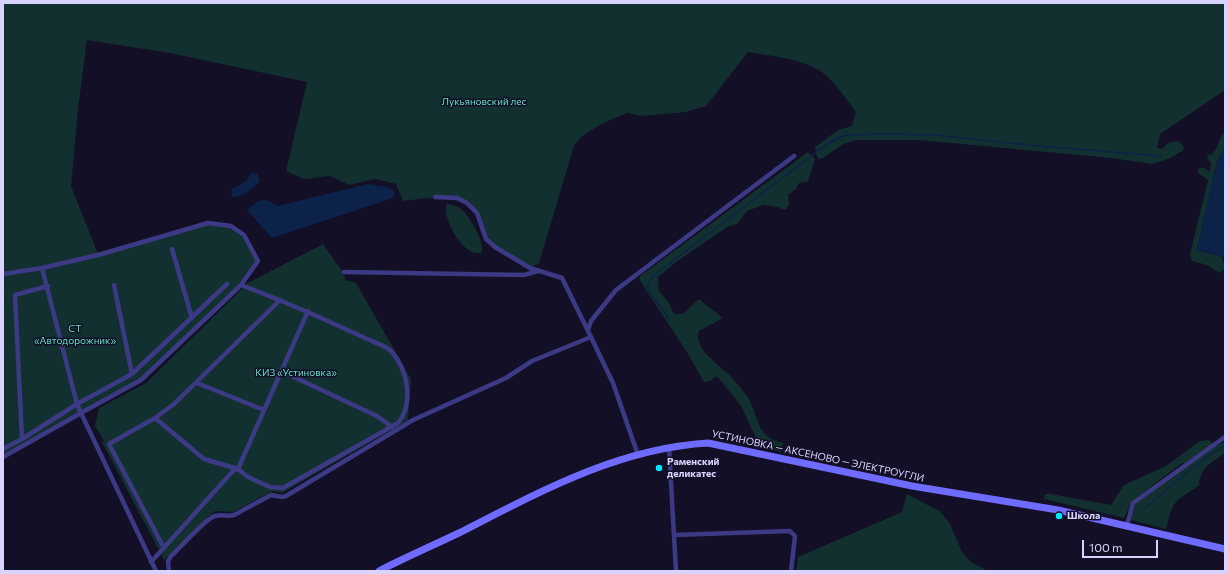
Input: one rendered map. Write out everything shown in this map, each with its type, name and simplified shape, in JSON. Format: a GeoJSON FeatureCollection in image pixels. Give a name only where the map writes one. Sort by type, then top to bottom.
{"type":"FeatureCollection","features":[{"type":"Feature","properties":{"kind":"main road","name":"УСТИНОВКА — АКСЕНОВО — ЭЛЕКТРОУГЛИ"},"geometry":{"type":"LineString","coordinates":[[379,571],[534,495],[594,469],[668,447],[708,443],[724,445],[912,486],[1052,509],[1127,525],[1225,549]]}},
{"type":"Feature","properties":{"kind":"street"},"geometry":{"type":"LineString","coordinates":[[588,330],[591,321],[616,290],[794,156]]}},
{"type":"Feature","properties":{"kind":"street"},"geometry":{"type":"LineString","coordinates":[[435,197],[457,198],[467,203],[477,213],[486,239],[495,247],[530,268],[562,278],[613,383],[638,455]]}},
{"type":"Feature","properties":{"kind":"street"},"geometry":{"type":"LineString","coordinates":[[3,274],[42,268],[98,255],[208,223],[231,226],[244,235],[258,261],[241,286],[141,380],[3,457]]}},
{"type":"Feature","properties":{"kind":"street"},"geometry":{"type":"LineString","coordinates":[[172,249],[192,318]]}},
{"type":"Feature","properties":{"kind":"street"},"geometry":{"type":"LineString","coordinates":[[42,268],[48,286],[77,404],[156,571]]}},
{"type":"Feature","properties":{"kind":"street"},"geometry":{"type":"LineString","coordinates":[[344,272],[524,276],[538,271]]}},
{"type":"Feature","properties":{"kind":"street"},"geometry":{"type":"LineString","coordinates":[[3,449],[22,439],[77,404],[132,374],[226,284]]}},
{"type":"Feature","properties":{"kind":"street"},"geometry":{"type":"LineString","coordinates":[[114,285],[132,374]]}},
{"type":"Feature","properties":{"kind":"street"},"geometry":{"type":"LineString","coordinates":[[22,439],[15,295],[48,286]]}},
{"type":"Feature","properties":{"kind":"street"},"geometry":{"type":"LineString","coordinates":[[155,418],[204,459],[238,469],[248,477],[270,487],[283,488],[392,427],[403,417],[408,386],[392,351],[308,311],[241,286]]}},
{"type":"Feature","properties":{"kind":"street"},"geometry":{"type":"LineString","coordinates":[[164,548],[109,447],[109,444],[155,418],[174,404],[280,300]]}},
{"type":"Feature","properties":{"kind":"street"},"geometry":{"type":"LineString","coordinates":[[151,562],[233,471],[238,469],[308,311]]}},
{"type":"Feature","properties":{"kind":"street"},"geometry":{"type":"LineString","coordinates":[[169,571],[168,561],[171,556],[210,518],[215,516],[234,515],[271,495],[282,497],[286,496],[413,420],[506,378],[532,361],[591,337]]}},
{"type":"Feature","properties":{"kind":"street"},"geometry":{"type":"LineString","coordinates":[[281,372],[377,416],[392,427]]}},
{"type":"Feature","properties":{"kind":"street"},"geometry":{"type":"LineString","coordinates":[[197,383],[264,410]]}},
{"type":"Feature","properties":{"kind":"street"},"geometry":{"type":"LineString","coordinates":[[1127,525],[1133,503],[1225,437]]}},
{"type":"Feature","properties":{"kind":"street"},"geometry":{"type":"LineString","coordinates":[[668,447],[676,571]]}},
{"type":"Feature","properties":{"kind":"street"},"geometry":{"type":"LineString","coordinates":[[674,535],[790,531],[795,536],[791,571]]}},
{"type":"Feature","properties":{"kind":"green space","name":"Лукьяновский лес"},"geometry":{"type":"Polygon","coordinates":[[[3,3],[1225,3],[1225,90],[1160,134],[1157,148],[1162,149],[1168,143],[1178,141],[1183,145],[1184,150],[1170,158],[1153,164],[1111,158],[919,140],[857,140],[843,144],[823,158],[819,159],[816,154],[815,147],[838,130],[852,126],[856,112],[833,83],[817,69],[801,62],[748,52],[706,106],[686,112],[642,116],[627,113],[601,124],[581,137],[574,146],[539,263],[530,268],[486,239],[477,213],[457,198],[435,197],[403,201],[396,184],[375,179],[349,185],[330,176],[304,179],[286,171],[307,82],[170,53],[87,40],[78,109],[71,186],[98,254],[3,273],[3,3]]]}},
{"type":"Feature","properties":{"kind":"green space"},"geometry":{"type":"Polygon","coordinates":[[[1224,133],[1225,145],[1217,162],[1197,250],[1222,257],[1225,268],[1220,273],[1207,265],[1192,261],[1190,254],[1208,180],[1198,173],[1198,169],[1203,167],[1210,172],[1211,163],[1207,158],[1208,155],[1214,153],[1224,133]]]}},
{"type":"Feature","properties":{"kind":"green space"},"geometry":{"type":"Polygon","coordinates":[[[808,152],[815,159],[808,182],[799,183],[796,189],[788,195],[789,204],[786,210],[763,205],[747,211],[737,224],[727,227],[676,262],[658,277],[659,291],[669,303],[674,314],[683,314],[699,299],[723,318],[699,331],[698,338],[700,345],[746,394],[758,423],[764,433],[769,437],[783,443],[781,452],[760,446],[741,406],[717,376],[710,381],[704,382],[688,354],[639,279],[640,276],[808,152]]]}},
{"type":"Feature","properties":{"kind":"green space"},"geometry":{"type":"Polygon","coordinates":[[[447,204],[459,208],[469,218],[479,236],[482,252],[475,253],[468,250],[456,236],[447,217],[447,204]]]}},
{"type":"Feature","properties":{"kind":"green space","name":"СТ «Автодорожник»"},"geometry":{"type":"Polygon","coordinates":[[[208,223],[235,229],[244,237],[258,261],[241,285],[141,380],[3,457],[3,275],[43,269],[208,223]]]}},
{"type":"Feature","properties":{"kind":"green space","name":"КИЗ «Устиновка»"},"geometry":{"type":"Polygon","coordinates":[[[323,244],[344,274],[345,280],[356,283],[411,379],[408,420],[282,493],[273,491],[233,512],[215,511],[164,560],[95,426],[99,408],[146,383],[248,283],[323,244]]]}},
{"type":"Feature","properties":{"kind":"green space"},"geometry":{"type":"Polygon","coordinates":[[[1209,440],[1216,446],[1225,442],[1225,453],[1204,470],[1199,485],[1175,503],[1171,510],[1166,529],[1131,520],[1135,503],[1189,463],[1182,463],[1132,501],[1124,518],[1044,499],[1045,494],[1051,494],[1111,505],[1124,485],[1166,466],[1200,441],[1209,440]]]}},
{"type":"Feature","properties":{"kind":"green space"},"geometry":{"type":"Polygon","coordinates":[[[907,494],[941,512],[950,524],[962,552],[971,562],[988,571],[796,571],[798,557],[902,512],[907,494]]]}},
{"type":"Feature","properties":{"kind":"water"},"geometry":{"type":"Polygon","coordinates":[[[1225,145],[1225,257],[1197,250],[1217,162],[1225,145]]]}},
{"type":"Feature","properties":{"kind":"water"},"geometry":{"type":"Polygon","coordinates":[[[252,173],[258,173],[260,181],[248,192],[240,196],[232,197],[231,190],[246,181],[252,173]]]}},
{"type":"Feature","properties":{"kind":"water"},"geometry":{"type":"Polygon","coordinates":[[[368,184],[388,187],[395,192],[393,198],[272,238],[247,210],[261,200],[268,201],[278,206],[368,184]]]}},
{"type":"Feature","properties":{"kind":"waterway"},"geometry":{"type":"LineString","coordinates":[[669,319],[647,288],[652,277],[819,150],[838,138],[847,135],[936,135],[1028,145],[1161,156]]}},
{"type":"Feature","properties":{"kind":"waterway"},"geometry":{"type":"LineString","coordinates":[[1144,509],[1193,467],[1225,445]]}},
{"type":"Feature","properties":{"kind":"place","name":"Раменский деликатес"},"geometry":{"type":"Point","coordinates":[659,468]}},
{"type":"Feature","properties":{"kind":"place","name":"Школа"},"geometry":{"type":"Point","coordinates":[1059,516]}}]}
